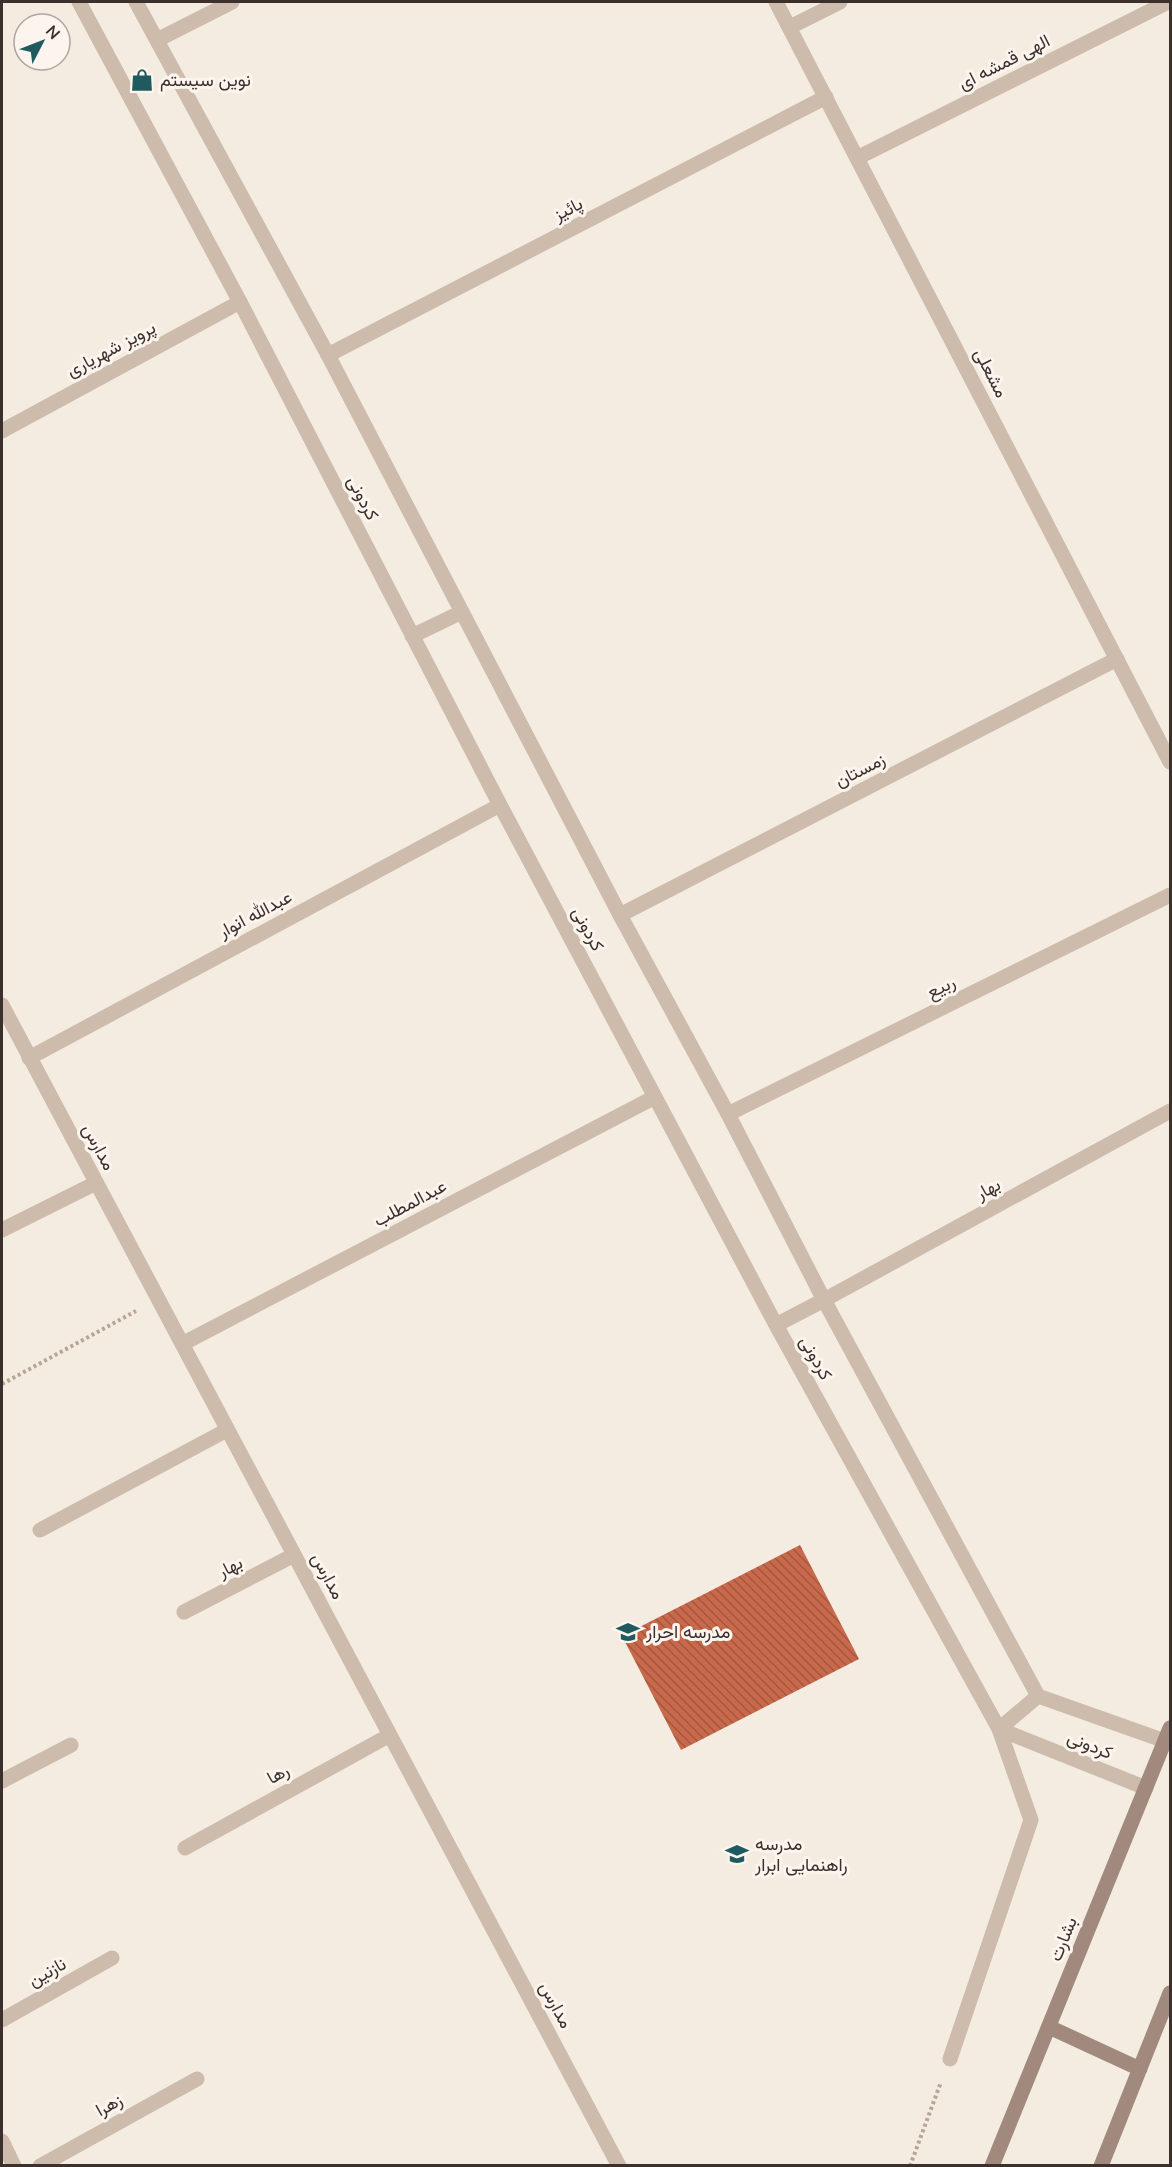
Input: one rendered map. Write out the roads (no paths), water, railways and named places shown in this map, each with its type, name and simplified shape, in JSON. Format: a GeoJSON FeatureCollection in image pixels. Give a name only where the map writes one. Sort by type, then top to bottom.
{"type":"FeatureCollection","features":[{"type":"Feature","properties":{"kind":"main road","name":"بشارت"},"geometry":{"type":"LineString","coordinates":[[992,2166],[1168,1734]]}},
{"type":"Feature","properties":{"kind":"main road"},"geometry":{"type":"LineString","coordinates":[[1101,2166],[1170,1993]]}},
{"type":"Feature","properties":{"kind":"main road"},"geometry":{"type":"LineString","coordinates":[[1049,2027],[1140,2069]]}},
{"type":"Feature","properties":{"kind":"street","name":"کردونی"},"geometry":{"type":"LineString","coordinates":[[79,2],[240,302],[500,804],[776,1325],[999,1729],[1146,1788]]}},
{"type":"Feature","properties":{"kind":"street","name":"کردونی"},"geometry":{"type":"LineString","coordinates":[[136,2],[328,355],[620,915],[728,1114],[824,1300],[1038,1696],[1168,1734]]}},
{"type":"Feature","properties":{"kind":"street"},"geometry":{"type":"LineString","coordinates":[[157,40],[232,2]]}},
{"type":"Feature","properties":{"kind":"street","name":"مشعلی"},"geometry":{"type":"LineString","coordinates":[[776,2],[1170,762]]}},
{"type":"Feature","properties":{"kind":"street"},"geometry":{"type":"LineString","coordinates":[[790,27],[840,2]]}},
{"type":"Feature","properties":{"kind":"street","name":"الهی قمشه ای"},"geometry":{"type":"LineString","coordinates":[[857,158],[1168,2]]}},
{"type":"Feature","properties":{"kind":"street","name":"پائیز"},"geometry":{"type":"LineString","coordinates":[[328,355],[826,97]]}},
{"type":"Feature","properties":{"kind":"street","name":"پرویز شهریاری"},"geometry":{"type":"LineString","coordinates":[[2,431],[240,302]]}},
{"type":"Feature","properties":{"kind":"street"},"geometry":{"type":"LineString","coordinates":[[412,636],[462,612]]}},
{"type":"Feature","properties":{"kind":"street","name":"زمستان"},"geometry":{"type":"LineString","coordinates":[[620,915],[1117,659]]}},
{"type":"Feature","properties":{"kind":"street","name":"عبدالله انوار"},"geometry":{"type":"LineString","coordinates":[[29,1058],[500,804]]}},
{"type":"Feature","properties":{"kind":"street","name":"ربیع"},"geometry":{"type":"LineString","coordinates":[[728,1114],[1170,895]]}},
{"type":"Feature","properties":{"kind":"street","name":"مدارس"},"geometry":{"type":"LineString","coordinates":[[2,1005],[619,2166]]}},
{"type":"Feature","properties":{"kind":"street","name":"عبدالمطلب"},"geometry":{"type":"LineString","coordinates":[[182,1344],[655,1097]]}},
{"type":"Feature","properties":{"kind":"street","name":"بهار"},"geometry":{"type":"LineString","coordinates":[[776,1325],[1170,1112]]}},
{"type":"Feature","properties":{"kind":"street"},"geometry":{"type":"LineString","coordinates":[[2,1230],[96,1183]]}},
{"type":"Feature","properties":{"kind":"street"},"geometry":{"type":"LineString","coordinates":[[40,1530],[227,1430]]}},
{"type":"Feature","properties":{"kind":"street","name":"بهار"},"geometry":{"type":"LineString","coordinates":[[184,1612],[294,1556]]}},
{"type":"Feature","properties":{"kind":"street"},"geometry":{"type":"LineString","coordinates":[[950,2059],[1031,1820],[999,1729],[1038,1696]]}},
{"type":"Feature","properties":{"kind":"street","name":"رها"},"geometry":{"type":"LineString","coordinates":[[185,1848],[390,1735]]}},
{"type":"Feature","properties":{"kind":"street"},"geometry":{"type":"LineString","coordinates":[[2,1781],[71,1745]]}},
{"type":"Feature","properties":{"kind":"street","name":"نازنین"},"geometry":{"type":"LineString","coordinates":[[2,2020],[112,1958]]}},
{"type":"Feature","properties":{"kind":"street","name":"زهرا"},"geometry":{"type":"LineString","coordinates":[[40,2166],[197,2079]]}},
{"type":"Feature","properties":{"kind":"street"},"geometry":{"type":"LineString","coordinates":[[2,2141],[14,2166]]}},
{"type":"Feature","properties":{"kind":"place","name":"نوین سیستم"},"geometry":{"type":"Point","coordinates":[142,80]}},
{"type":"Feature","properties":{"kind":"place","name":"مدرسه احرار"},"geometry":{"type":"Point","coordinates":[628,1632]}},
{"type":"Feature","properties":{"kind":"place","name":"مدرسه راهنمایی ابرار"},"geometry":{"type":"Point","coordinates":[737,1854]}}]}
